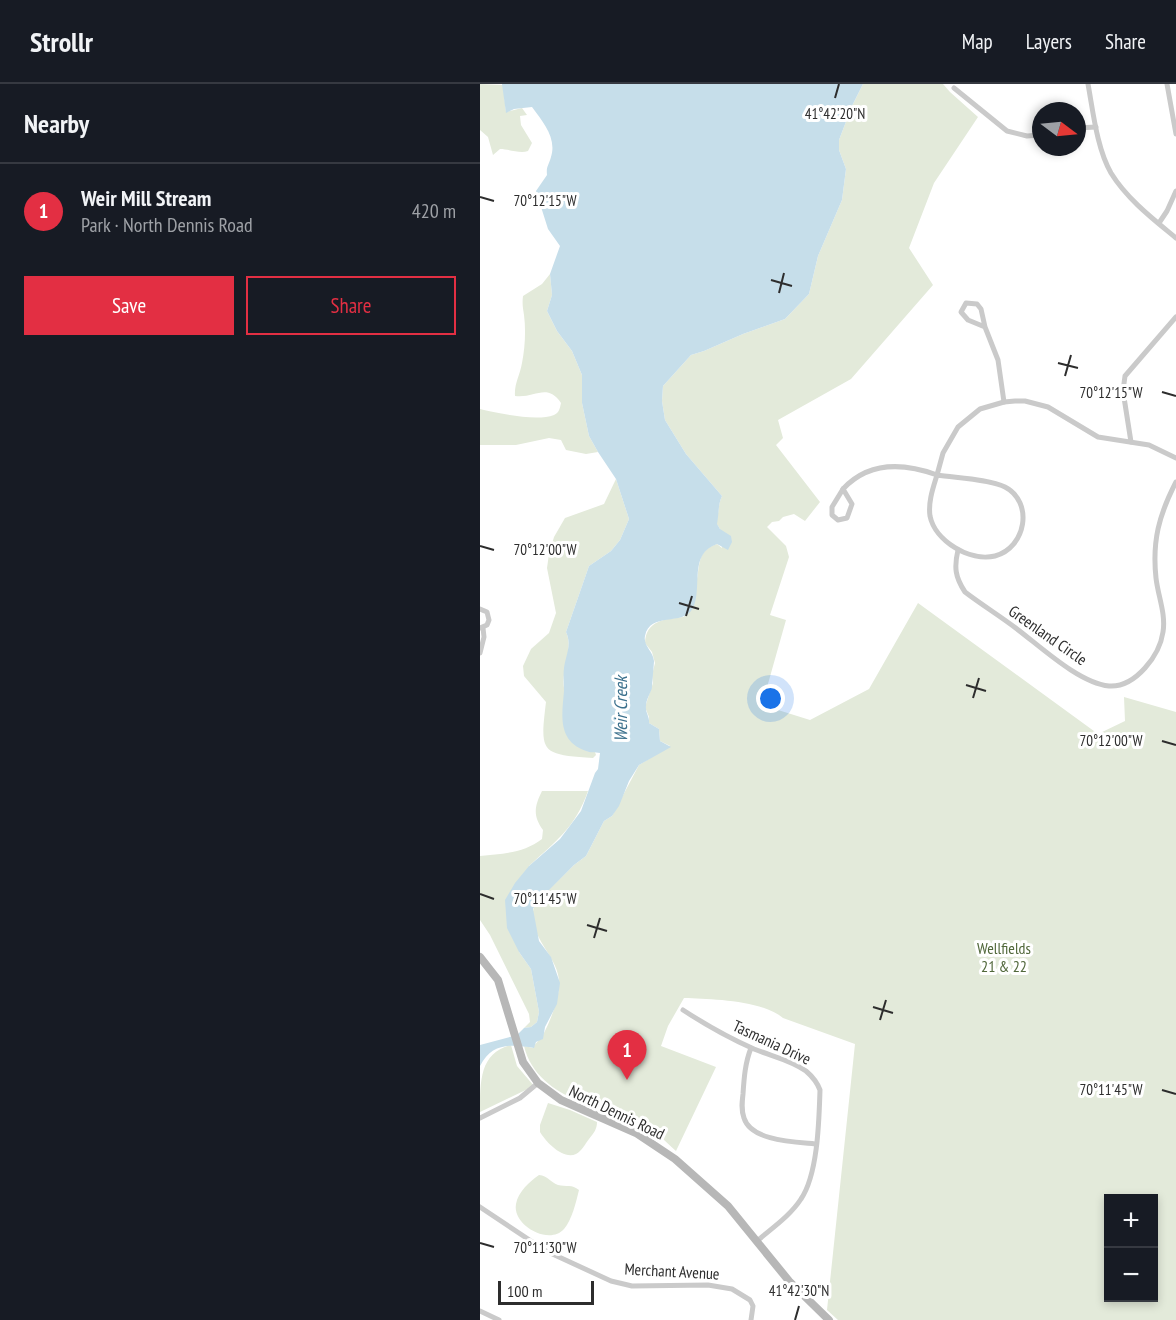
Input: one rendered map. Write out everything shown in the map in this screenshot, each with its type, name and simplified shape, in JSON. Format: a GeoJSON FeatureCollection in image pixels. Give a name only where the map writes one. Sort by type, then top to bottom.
{"type":"FeatureCollection","features":[{"type":"Feature","properties":{"kind":"main road","name":"North Dennis Road"},"geometry":{"type":"LineString","coordinates":[[480,957],[498,980],[523,1062],[538,1083],[561,1100],[636,1133],[664,1150],[728,1206],[794,1288],[830,1320]]}},
{"type":"Feature","properties":{"kind":"street"},"geometry":{"type":"LineString","coordinates":[[1088,84],[1096,127],[1111,172],[1134,200],[1176,238]]}},
{"type":"Feature","properties":{"kind":"street"},"geometry":{"type":"LineString","coordinates":[[1167,84],[1176,134]]}},
{"type":"Feature","properties":{"kind":"street"},"geometry":{"type":"LineString","coordinates":[[954,88],[1007,131],[1032,136]]}},
{"type":"Feature","properties":{"kind":"street"},"geometry":{"type":"LineString","coordinates":[[1086,128],[1096,127]]}},
{"type":"Feature","properties":{"kind":"street"},"geometry":{"type":"LineString","coordinates":[[1159,223],[1164,218],[1176,191]]}},
{"type":"Feature","properties":{"kind":"street"},"geometry":{"type":"LineString","coordinates":[[985,327],[964,317],[961,312],[966,303],[977,304],[981,309],[985,327],[998,360],[1004,402]]}},
{"type":"Feature","properties":{"kind":"street"},"geometry":{"type":"LineString","coordinates":[[1131,442],[1124,398],[1125,376],[1176,317]]}},
{"type":"Feature","properties":{"kind":"street"},"geometry":{"type":"LineString","coordinates":[[843,489],[852,504],[847,518],[838,520],[832,515],[832,507],[843,489],[851,480],[865,472],[889,466],[911,468],[937,475],[1004,486],[1015,495],[1023,509],[1024,516],[1016,542],[1003,553],[987,556],[958,550],[949,543],[933,525],[929,508],[937,475],[943,453],[957,427],[980,410],[1004,402],[1025,401],[1042,405],[1098,437],[1149,444],[1176,458]]}},
{"type":"Feature","properties":{"kind":"street","name":"Greenland Circle"},"geometry":{"type":"LineString","coordinates":[[958,550],[954,569],[965,592],[1060,663],[1102,684],[1120,684],[1139,675],[1160,645],[1164,620],[1156,578],[1155,538],[1157,526],[1176,482]]}},
{"type":"Feature","properties":{"kind":"street"},"geometry":{"type":"LineString","coordinates":[[480,609],[489,616],[488,624],[481,628],[484,637],[480,653]]}},
{"type":"Feature","properties":{"kind":"street","name":"Tasmania Drive"},"geometry":{"type":"LineString","coordinates":[[683,1010],[707,1026],[751,1048],[804,1069],[817,1082],[820,1090],[810,1179],[802,1198],[758,1241]]}},
{"type":"Feature","properties":{"kind":"street"},"geometry":{"type":"LineString","coordinates":[[751,1048],[744,1081],[742,1107],[744,1119],[756,1132],[775,1139],[815,1144]]}},
{"type":"Feature","properties":{"kind":"street"},"geometry":{"type":"LineString","coordinates":[[480,1118],[520,1098],[538,1083]]}},
{"type":"Feature","properties":{"kind":"street","name":"Merchant Avenue"},"geometry":{"type":"LineString","coordinates":[[480,1207],[546,1251],[611,1281],[632,1286],[708,1285],[732,1289],[750,1300],[753,1306],[751,1320]]}},
{"type":"Feature","properties":{"kind":"street"},"geometry":{"type":"LineString","coordinates":[[480,1311],[500,1320]]}},
{"type":"Feature","properties":{"kind":"green space"},"geometry":{"type":"Polygon","coordinates":[[[480,84],[503,85],[506,112],[522,108],[527,115],[520,116],[521,125],[532,143],[528,151],[500,149],[493,155],[488,137],[480,130],[480,84]]]}},
{"type":"Feature","properties":{"kind":"green space","name":"Wellfields 21 & 22"},"geometry":{"type":"Polygon","coordinates":[[[863,84],[943,84],[978,117],[934,183],[909,248],[933,285],[851,379],[778,420],[783,438],[776,445],[820,502],[805,521],[794,514],[772,522],[767,527],[786,546],[789,557],[770,615],[786,620],[762,705],[810,720],[869,689],[918,603],[1098,734],[1125,721],[1124,697],[1176,712],[1176,1320],[838,1320],[827,1310],[855,1044],[783,1018],[762,1007],[735,1002],[684,998],[668,1026],[661,1046],[716,1067],[676,1151],[658,1135],[561,1093],[545,1081],[532,1065],[524,1046],[533,1048],[543,1035],[559,990],[558,974],[534,924],[533,913],[536,902],[586,856],[604,821],[612,816],[639,765],[670,746],[660,741],[659,729],[649,723],[645,707],[653,683],[655,663],[652,652],[645,643],[646,635],[658,622],[684,617],[696,584],[703,553],[717,544],[722,548],[720,529],[716,523],[722,496],[686,454],[665,420],[662,401],[663,386],[691,355],[785,319],[809,294],[818,256],[842,200],[846,169],[839,150],[839,140],[863,84]]]}},
{"type":"Feature","properties":{"kind":"green space"},"geometry":{"type":"Polygon","coordinates":[[[550,274],[552,295],[547,311],[557,331],[572,351],[582,375],[582,403],[589,436],[598,452],[586,454],[566,450],[561,440],[549,438],[516,445],[480,445],[480,409],[537,418],[554,415],[559,410],[561,403],[551,393],[515,396],[524,345],[523,296],[542,284],[550,274]]]}},
{"type":"Feature","properties":{"kind":"green space"},"geometry":{"type":"Polygon","coordinates":[[[616,479],[629,519],[620,540],[611,551],[589,566],[566,632],[569,645],[564,681],[565,695],[586,751],[595,752],[596,755],[593,758],[562,755],[547,748],[543,731],[546,702],[524,676],[523,666],[531,649],[549,633],[556,613],[547,568],[554,537],[565,518],[604,504],[616,479]]]}},
{"type":"Feature","properties":{"kind":"green space"},"geometry":{"type":"Polygon","coordinates":[[[542,791],[588,791],[571,824],[529,866],[519,952],[531,969],[539,1012],[537,1022],[531,1027],[524,1028],[530,1022],[529,1014],[490,935],[480,920],[480,856],[520,850],[542,839],[543,830],[536,811],[542,791]]]}},
{"type":"Feature","properties":{"kind":"green space"},"geometry":{"type":"Polygon","coordinates":[[[511,1045],[517,1066],[534,1086],[480,1112],[480,1089],[488,1061],[493,1054],[511,1045]]]}},
{"type":"Feature","properties":{"kind":"green space"},"geometry":{"type":"Polygon","coordinates":[[[548,1103],[597,1122],[594,1133],[576,1154],[560,1152],[540,1132],[540,1125],[548,1103]]]}},
{"type":"Feature","properties":{"kind":"green space"},"geometry":{"type":"Polygon","coordinates":[[[539,1175],[558,1185],[571,1186],[579,1190],[569,1221],[557,1234],[541,1234],[533,1231],[525,1226],[516,1212],[519,1195],[539,1175]]]}},
{"type":"Feature","properties":{"kind":"water","name":"Weir Creek"},"geometry":{"type":"Polygon","coordinates":[[[502,84],[863,84],[839,140],[839,150],[846,169],[842,200],[818,256],[809,294],[785,319],[691,355],[663,386],[662,401],[665,420],[686,454],[722,496],[717,524],[720,529],[731,536],[732,542],[728,550],[717,544],[702,555],[699,563],[696,600],[688,614],[653,624],[648,628],[645,636],[645,643],[654,661],[652,688],[646,704],[649,723],[659,729],[660,741],[671,747],[639,765],[629,781],[619,806],[612,816],[604,821],[586,856],[537,902],[533,909],[539,941],[551,957],[560,983],[557,1004],[545,1027],[543,1039],[536,1042],[534,1048],[510,1046],[496,1049],[485,1058],[480,1066],[480,1045],[517,1035],[524,1028],[531,1027],[537,1022],[539,1012],[531,969],[507,928],[505,900],[529,866],[560,839],[581,811],[598,769],[600,753],[588,752],[577,747],[570,741],[563,726],[564,671],[569,645],[566,632],[589,566],[611,551],[620,540],[629,519],[616,479],[589,436],[582,403],[582,375],[572,351],[557,331],[547,311],[552,295],[550,274],[560,246],[548,229],[536,191],[547,175],[552,150],[551,137],[532,107],[514,109],[506,113],[502,84]]]}},
{"type":"Feature","properties":{"kind":"place","name":"Weir Mill Stream"},"geometry":{"type":"Point","coordinates":[627,1080]}}]}
